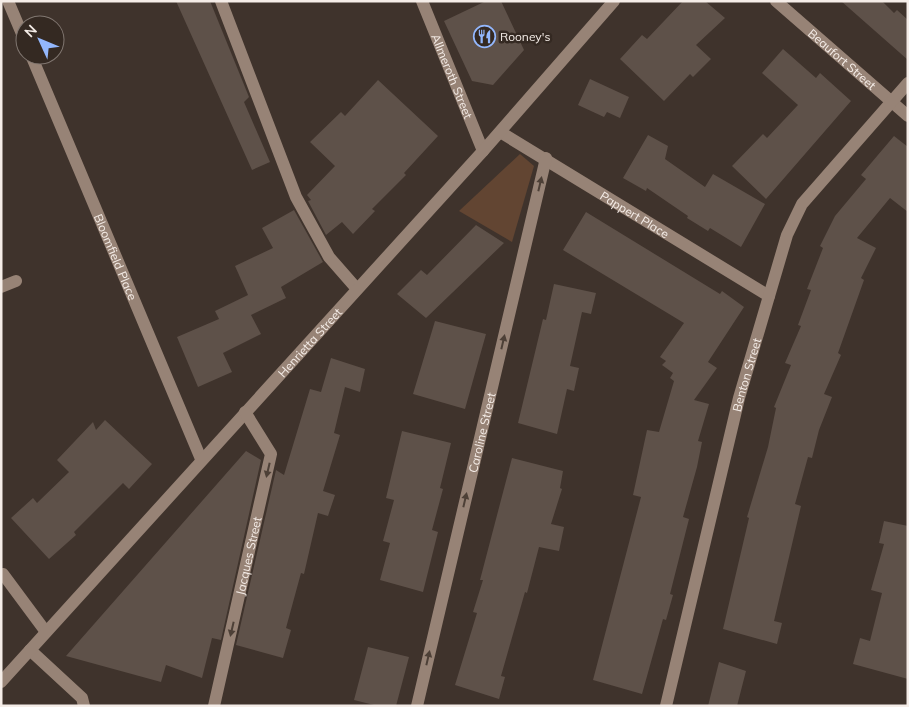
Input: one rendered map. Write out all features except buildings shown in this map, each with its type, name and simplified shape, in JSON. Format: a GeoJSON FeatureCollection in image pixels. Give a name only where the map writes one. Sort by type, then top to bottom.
{"type":"FeatureCollection","features":[{"type":"Feature","properties":{"kind":"street"},"geometry":{"type":"LineString","coordinates":[[8,1],[15,17]]}},
{"type":"Feature","properties":{"kind":"street"},"geometry":{"type":"LineString","coordinates":[[221,1],[296,197],[329,258],[357,289]]}},
{"type":"Feature","properties":{"kind":"street","name":"Allmeroth Street"},"geometry":{"type":"LineString","coordinates":[[422,1],[483,151]]}},
{"type":"Feature","properties":{"kind":"street","name":"Henrietta Street"},"geometry":{"type":"LineString","coordinates":[[1,682],[201,459],[483,151],[614,1]]}},
{"type":"Feature","properties":{"kind":"street","name":"Beaufort Street"},"geometry":{"type":"LineString","coordinates":[[776,1],[908,116]]}},
{"type":"Feature","properties":{"kind":"street","name":"Bloomfield Place"},"geometry":{"type":"LineString","coordinates":[[35,65],[201,459]]}},
{"type":"Feature","properties":{"kind":"street","name":"Benton Street"},"geometry":{"type":"LineString","coordinates":[[666,706],[739,398],[787,235],[802,204],[908,83]]}},
{"type":"Feature","properties":{"kind":"street","name":"Pappert Place"},"geometry":{"type":"LineString","coordinates":[[500,132],[546,158],[769,296]]}},
{"type":"Feature","properties":{"kind":"street","name":"Caroline Street"},"geometry":{"type":"LineString","coordinates":[[417,706],[546,158]]}},
{"type":"Feature","properties":{"kind":"street"},"geometry":{"type":"LineString","coordinates":[[1,287],[16,281]]}},
{"type":"Feature","properties":{"kind":"street","name":"Jacques Street"},"geometry":{"type":"LineString","coordinates":[[214,706],[271,454],[245,412]]}},
{"type":"Feature","properties":{"kind":"street"},"geometry":{"type":"LineString","coordinates":[[3,574],[46,632]]}},
{"type":"Feature","properties":{"kind":"street"},"geometry":{"type":"LineString","coordinates":[[30,650],[82,698],[84,706]]}},
{"type":"Feature","properties":{"kind":"shaded area"},"geometry":{"type":"Polygon","coordinates":[[[520,154],[534,166],[512,242],[459,211],[520,154]]]}},
{"type":"Feature","properties":{"kind":"place","name":"Rooney's"},"geometry":{"type":"Point","coordinates":[484,36]}}]}
